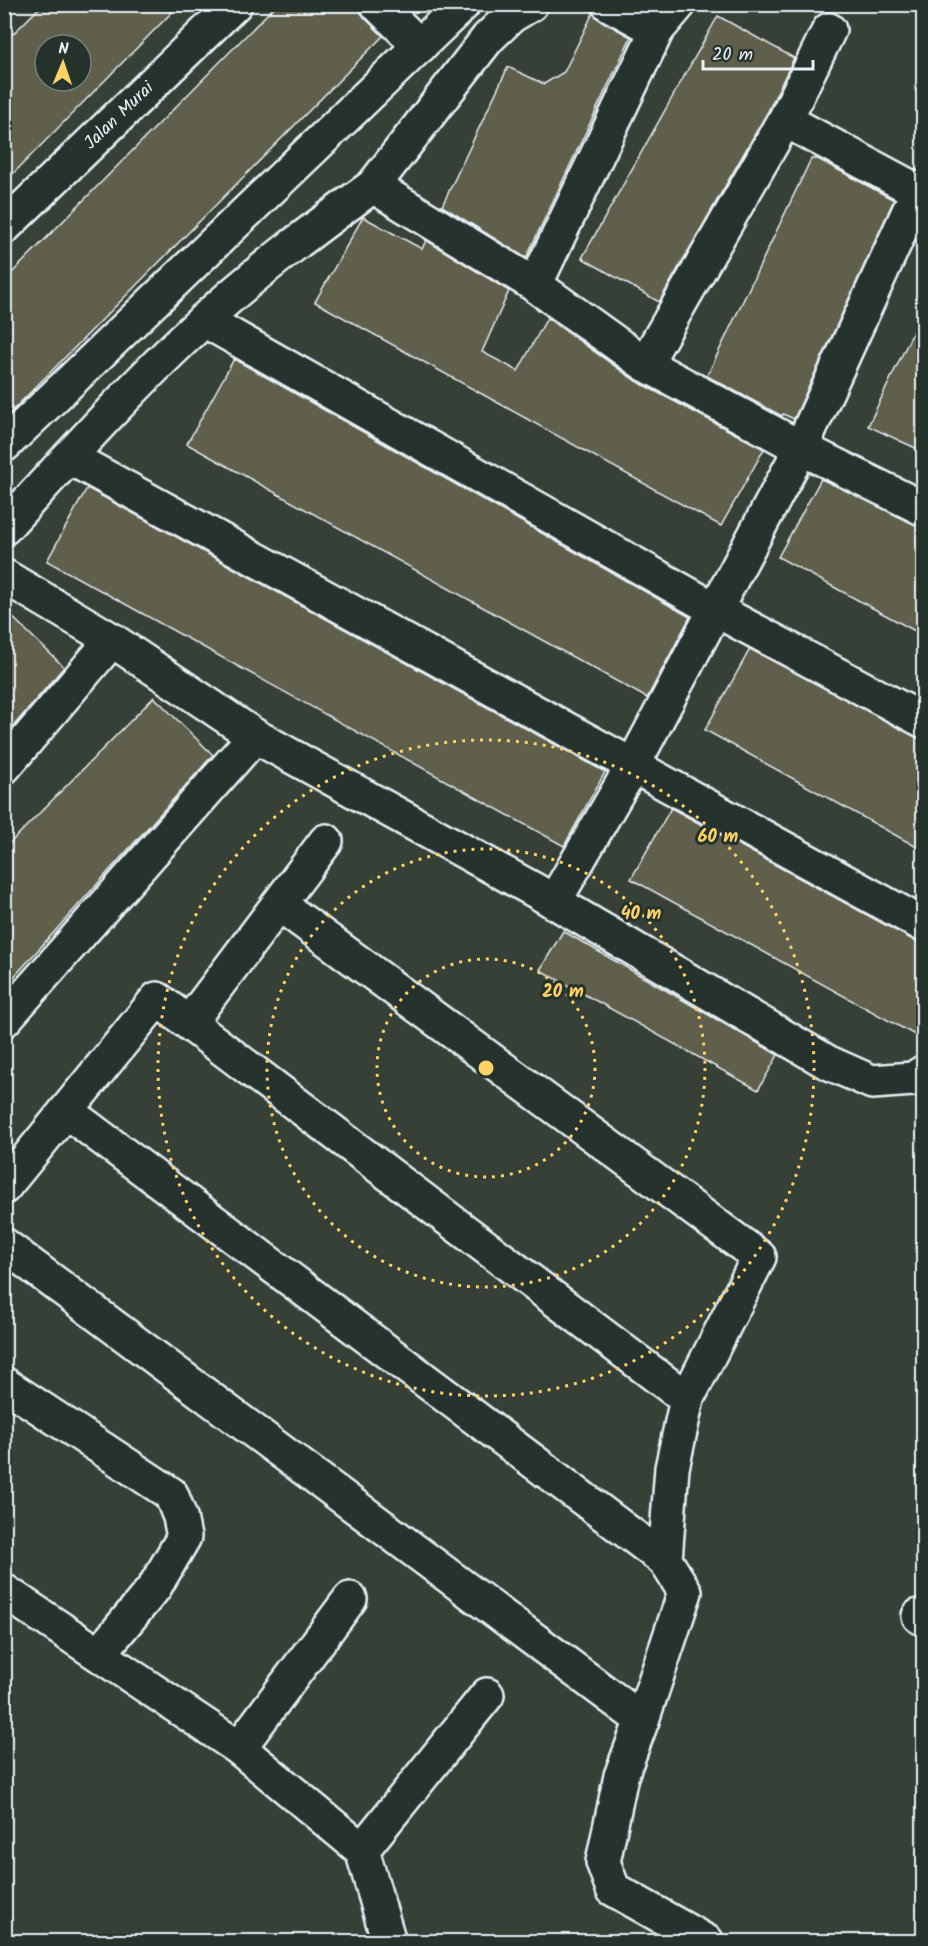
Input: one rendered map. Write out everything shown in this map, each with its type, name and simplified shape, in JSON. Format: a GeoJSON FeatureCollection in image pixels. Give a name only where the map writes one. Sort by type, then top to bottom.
{"type":"FeatureCollection","features":[{"type":"Feature","properties":{"kind":"street","name":"Jalan Murai"},"geometry":{"type":"LineString","coordinates":[[4,227],[235,4]]}},
{"type":"Feature","properties":{"kind":"street"},"geometry":{"type":"LineString","coordinates":[[377,4],[420,46]]}},
{"type":"Feature","properties":{"kind":"street"},"geometry":{"type":"LineString","coordinates":[[4,445],[463,4]]}},
{"type":"Feature","properties":{"kind":"street"},"geometry":{"type":"LineString","coordinates":[[4,528],[69,457],[204,320],[317,227],[373,186],[488,38],[511,16],[531,4]]}},
{"type":"Feature","properties":{"kind":"street"},"geometry":{"type":"LineString","coordinates":[[609,4],[657,30]]}},
{"type":"Feature","properties":{"kind":"street"},"geometry":{"type":"LineString","coordinates":[[536,285],[657,30],[679,4]]}},
{"type":"Feature","properties":{"kind":"street"},"geometry":{"type":"LineString","coordinates":[[645,364],[784,120],[830,30]]}},
{"type":"Feature","properties":{"kind":"street"},"geometry":{"type":"LineString","coordinates":[[554,902],[632,767],[801,448],[914,200],[914,192],[910,187],[784,120]]}},
{"type":"Feature","properties":{"kind":"street"},"geometry":{"type":"LineString","coordinates":[[373,186],[536,285],[645,364],[801,448],[924,509]]}},
{"type":"Feature","properties":{"kind":"street"},"geometry":{"type":"LineString","coordinates":[[204,320],[716,610],[924,721]]}},
{"type":"Feature","properties":{"kind":"street"},"geometry":{"type":"LineString","coordinates":[[69,457],[924,925]]}},
{"type":"Feature","properties":{"kind":"street"},"geometry":{"type":"LineString","coordinates":[[4,576],[112,640],[255,736],[554,902],[827,1062],[872,1082],[913,1079],[924,1072]]}},
{"type":"Feature","properties":{"kind":"street"},"geometry":{"type":"LineString","coordinates":[[4,767],[112,640]]}},
{"type":"Feature","properties":{"kind":"street"},"geometry":{"type":"LineString","coordinates":[[4,1020],[255,736]]}},
{"type":"Feature","properties":{"kind":"street"},"geometry":{"type":"LineString","coordinates":[[189,1023],[326,841]]}},
{"type":"Feature","properties":{"kind":"street"},"geometry":{"type":"LineString","coordinates":[[279,904],[759,1257],[687,1399],[672,1468],[665,1560]]}},
{"type":"Feature","properties":{"kind":"street"},"geometry":{"type":"LineString","coordinates":[[4,1187],[157,999],[687,1399]]}},
{"type":"Feature","properties":{"kind":"street"},"geometry":{"type":"LineString","coordinates":[[66,1111],[665,1560],[685,1592],[621,1776],[603,1862],[613,1889],[707,1941]]}},
{"type":"Feature","properties":{"kind":"street"},"geometry":{"type":"LineString","coordinates":[[4,1245],[642,1720]]}},
{"type":"Feature","properties":{"kind":"street"},"geometry":{"type":"LineString","coordinates":[[4,1384],[171,1494],[180,1517],[184,1537],[154,1588],[99,1654]]}},
{"type":"Feature","properties":{"kind":"street"},"geometry":{"type":"LineString","coordinates":[[4,1591],[239,1748],[362,1850],[388,1941]]}},
{"type":"Feature","properties":{"kind":"street"},"geometry":{"type":"LineString","coordinates":[[239,1748],[350,1599]]}},
{"type":"Feature","properties":{"kind":"street"},"geometry":{"type":"LineString","coordinates":[[362,1850],[488,1695]]}},
{"type":"Feature","properties":{"kind":"building"},"geometry":{"type":"Polygon","coordinates":[[[43,4],[180,4],[93,92],[93,33],[33,33],[33,93],[92,93],[4,183],[4,43],[43,4]]]}},
{"type":"Feature","properties":{"kind":"building"},"geometry":{"type":"Polygon","coordinates":[[[277,4],[358,4],[364,17],[383,36],[4,419],[4,281],[277,4]]]}},
{"type":"Feature","properties":{"kind":"building"},"geometry":{"type":"Polygon","coordinates":[[[593,13],[600,20],[631,37],[526,258],[442,206],[508,67],[544,84],[564,72],[593,13]]]}},
{"type":"Feature","properties":{"kind":"building"},"geometry":{"type":"Polygon","coordinates":[[[718,16],[794,58],[768,111],[659,302],[582,258],[718,16]]]}},
{"type":"Feature","properties":{"kind":"building"},"geometry":{"type":"Polygon","coordinates":[[[811,159],[818,159],[894,200],[794,419],[783,414],[782,416],[707,376],[811,159]]]}},
{"type":"Feature","properties":{"kind":"building"},"geometry":{"type":"Polygon","coordinates":[[[363,217],[422,249],[426,240],[509,291],[482,352],[518,371],[547,318],[636,381],[764,449],[721,526],[315,302],[363,217]]]}},
{"type":"Feature","properties":{"kind":"building"},"geometry":{"type":"Polygon","coordinates":[[[924,309],[924,452],[868,426],[924,309]]]}},
{"type":"Feature","properties":{"kind":"building"},"geometry":{"type":"Polygon","coordinates":[[[234,359],[690,617],[647,698],[187,444],[234,359]]]}},
{"type":"Feature","properties":{"kind":"building"},"geometry":{"type":"Polygon","coordinates":[[[821,479],[924,527],[924,616],[915,631],[778,557],[821,479]]]}},
{"type":"Feature","properties":{"kind":"building"},"geometry":{"type":"Polygon","coordinates":[[[87,488],[605,772],[564,846],[47,561],[87,488]]]}},
{"type":"Feature","properties":{"kind":"building"},"geometry":{"type":"Polygon","coordinates":[[[4,609],[64,667],[4,737],[4,609]]]}},
{"type":"Feature","properties":{"kind":"building"},"geometry":{"type":"Polygon","coordinates":[[[750,649],[924,740],[924,851],[705,730],[750,649]]]}},
{"type":"Feature","properties":{"kind":"building"},"geometry":{"type":"Polygon","coordinates":[[[154,697],[213,755],[4,988],[4,849],[154,697]]]}},
{"type":"Feature","properties":{"kind":"building"},"geometry":{"type":"Polygon","coordinates":[[[671,808],[924,944],[924,1040],[631,879],[671,808]]]}},
{"type":"Feature","properties":{"kind":"building"},"geometry":{"type":"Polygon","coordinates":[[[563,931],[778,1055],[758,1090],[540,970],[563,931]]]}}]}
